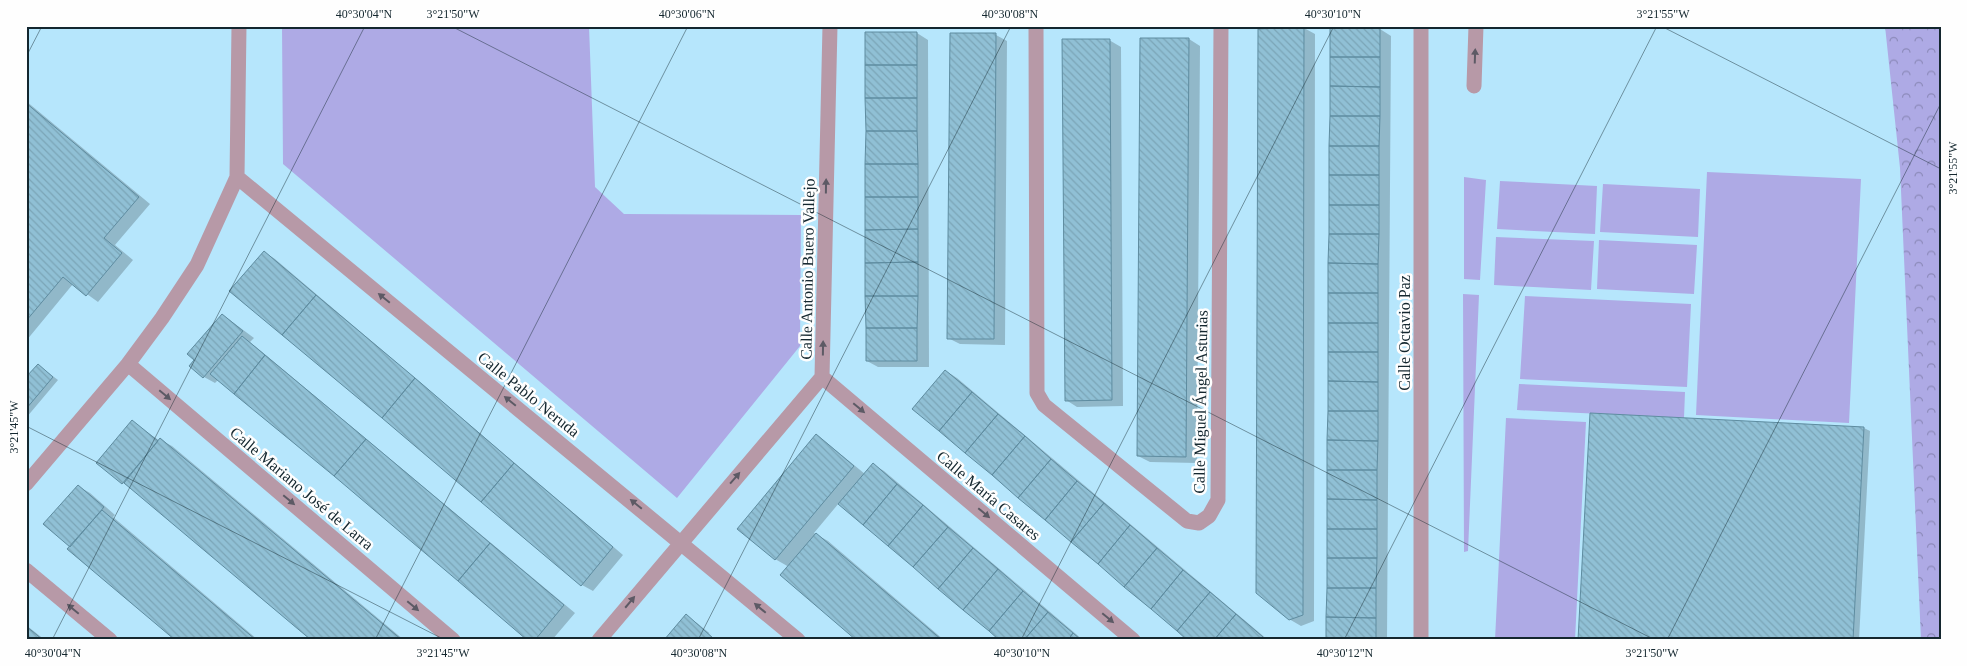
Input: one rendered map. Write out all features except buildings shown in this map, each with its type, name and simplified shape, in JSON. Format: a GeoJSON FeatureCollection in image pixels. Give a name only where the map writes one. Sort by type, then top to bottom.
{"type":"FeatureCollection","features":[{"type":"Feature","properties":{"kind":"street"},"geometry":{"type":"LineString","coordinates":[[26,484],[128,364],[162,318],[197,265],[237,177],[239,26]]}},
{"type":"Feature","properties":{"kind":"street","name":"Calle Antonio Buero Vallejo"},"geometry":{"type":"LineString","coordinates":[[599,640],[822,377],[830,26]]}},
{"type":"Feature","properties":{"kind":"street","name":"Calle Miguel Ángel Asturias"},"geometry":{"type":"LineString","coordinates":[[1036,26],[1037,393],[1044,405],[1186,521],[1199,523],[1209,516],[1218,500],[1221,26]]}},
{"type":"Feature","properties":{"kind":"street","name":"Calle Octavio Paz"},"geometry":{"type":"LineString","coordinates":[[1421,26],[1422,640]]}},
{"type":"Feature","properties":{"kind":"street"},"geometry":{"type":"LineString","coordinates":[[1474,86],[1476,26]]}},
{"type":"Feature","properties":{"kind":"street","name":"Calle Pablo Neruda"},"geometry":{"type":"LineString","coordinates":[[237,177],[798,640]]}},
{"type":"Feature","properties":{"kind":"street","name":"Calle Mariano José de Larra"},"geometry":{"type":"LineString","coordinates":[[128,364],[453,640]]}},
{"type":"Feature","properties":{"kind":"street","name":"Calle María Casares"},"geometry":{"type":"LineString","coordinates":[[822,377],[1133,640]]}},
{"type":"Feature","properties":{"kind":"street"},"geometry":{"type":"LineString","coordinates":[[26,570],[110,640]]}},
{"type":"Feature","properties":{"kind":"green space"},"geometry":{"type":"Polygon","coordinates":[[[282,26],[589,26],[595,187],[624,214],[801,215],[800,346],[677,498],[283,164],[282,26]]]}},
{"type":"Feature","properties":{"kind":"green space"},"geometry":{"type":"Polygon","coordinates":[[[1885,26],[1941,26],[1941,640],[1921,640],[1900,168],[1885,26]]]}},
{"type":"Feature","properties":{"kind":"green space"},"geometry":{"type":"Polygon","coordinates":[[[1707,172],[1861,179],[1849,423],[1696,415],[1707,172]]]}},
{"type":"Feature","properties":{"kind":"green space"},"geometry":{"type":"Polygon","coordinates":[[[1464,177],[1486,180],[1480,280],[1464,279],[1464,177]]]}},
{"type":"Feature","properties":{"kind":"green space"},"geometry":{"type":"Polygon","coordinates":[[[1500,181],[1597,186],[1595,234],[1497,229],[1500,181]]]}},
{"type":"Feature","properties":{"kind":"green space"},"geometry":{"type":"Polygon","coordinates":[[[1603,184],[1700,189],[1698,237],[1600,232],[1603,184]]]}},
{"type":"Feature","properties":{"kind":"green space"},"geometry":{"type":"Polygon","coordinates":[[[1496,237],[1594,241],[1591,290],[1494,285],[1496,237]]]}},
{"type":"Feature","properties":{"kind":"green space"},"geometry":{"type":"Polygon","coordinates":[[[1599,240],[1697,245],[1694,294],[1597,289],[1599,240]]]}},
{"type":"Feature","properties":{"kind":"green space"},"geometry":{"type":"Polygon","coordinates":[[[1463,294],[1479,295],[1468,551],[1464,552],[1463,294]]]}},
{"type":"Feature","properties":{"kind":"green space"},"geometry":{"type":"Polygon","coordinates":[[[1525,296],[1691,304],[1687,387],[1520,379],[1525,296]]]}},
{"type":"Feature","properties":{"kind":"green space"},"geometry":{"type":"Polygon","coordinates":[[[1519,384],[1685,392],[1684,418],[1517,410],[1519,384]]]}},
{"type":"Feature","properties":{"kind":"green space"},"geometry":{"type":"Polygon","coordinates":[[[1506,418],[1586,422],[1575,640],[1495,640],[1506,418]]]}}]}
